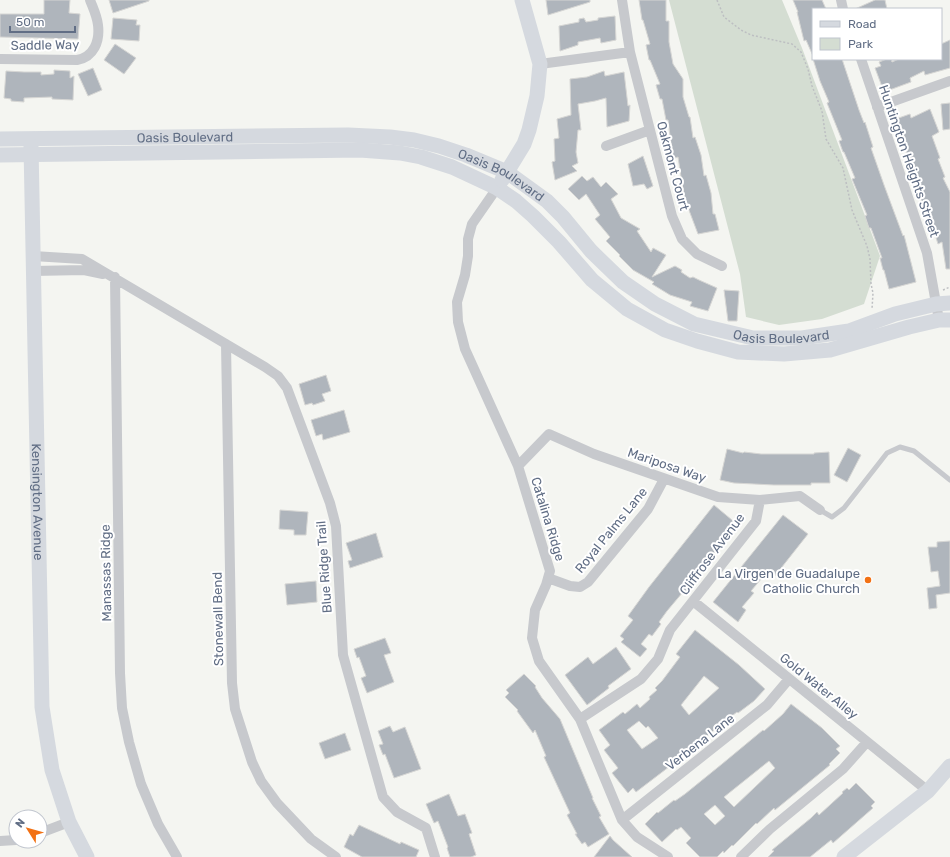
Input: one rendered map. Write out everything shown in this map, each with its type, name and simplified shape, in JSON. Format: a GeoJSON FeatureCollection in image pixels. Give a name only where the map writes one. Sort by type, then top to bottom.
{"type":"FeatureCollection","features":[{"type":"Feature","properties":{"kind":"street","name":"Saddle Way"},"geometry":{"type":"LineString","coordinates":[[0,59],[83,59],[90,54],[97,41],[98,23],[90,0]]}},
{"type":"Feature","properties":{"kind":"street"},"geometry":{"type":"LineString","coordinates":[[497,188],[524,144],[537,96],[540,64],[522,0]]}},
{"type":"Feature","properties":{"kind":"street","name":"Oakmont Court"},"geometry":{"type":"LineString","coordinates":[[622,0],[630,52],[650,130],[667,218],[682,239],[697,254],[722,266]]}},
{"type":"Feature","properties":{"kind":"street"},"geometry":{"type":"LineString","coordinates":[[540,64],[630,52]]}},
{"type":"Feature","properties":{"kind":"street","name":"Huntington Heights Street"},"geometry":{"type":"LineString","coordinates":[[860,60],[927,253],[943,303],[944,320]]}},
{"type":"Feature","properties":{"kind":"street"},"geometry":{"type":"LineString","coordinates":[[877,107],[950,81]]}},
{"type":"Feature","properties":{"kind":"street"},"geometry":{"type":"LineString","coordinates":[[606,146],[650,130]]}},
{"type":"Feature","properties":{"kind":"street","name":"Oasis Boulevard"},"geometry":{"type":"LineString","coordinates":[[0,140],[340,135],[390,137],[414,140],[439,146],[490,164],[507,172],[547,201],[563,217],[591,251],[623,282],[655,304],[694,324],[753,338],[802,338],[849,330],[895,314],[943,303]]}},
{"type":"Feature","properties":{"kind":"street","name":"Kensington Avenue"},"geometry":{"type":"LineString","coordinates":[[30,139],[34,271],[42,707],[52,770],[69,822],[87,857]]}},
{"type":"Feature","properties":{"kind":"street","name":"Oasis Boulevard"},"geometry":{"type":"LineString","coordinates":[[0,155],[377,150],[421,157],[452,167],[497,188],[516,201],[559,242],[592,280],[627,309],[665,330],[697,341],[738,352],[784,354],[822,351],[894,331],[944,320]]}},
{"type":"Feature","properties":{"kind":"street","name":"Catalina Ridge"},"geometry":{"type":"LineString","coordinates":[[497,188],[472,224],[468,239],[468,256],[465,275],[457,302],[458,322],[464,349],[518,466],[550,570],[535,610],[532,638],[539,661],[580,719],[622,820],[637,837],[668,857]]}},
{"type":"Feature","properties":{"kind":"street","name":"Blue Ridge Trail"},"geometry":{"type":"LineString","coordinates":[[33,256],[82,258],[278,376],[288,388],[330,504],[336,526],[343,655],[383,797],[397,812],[426,828],[435,857]]}},
{"type":"Feature","properties":{"kind":"street","name":"Blue Ridge Trail"},"geometry":{"type":"LineString","coordinates":[[34,271],[84,270],[114,277]]}},
{"type":"Feature","properties":{"kind":"street","name":"Manassas Ridge"},"geometry":{"type":"LineString","coordinates":[[114,277],[120,673],[122,708],[129,742],[141,784],[158,824],[177,857]]}},
{"type":"Feature","properties":{"kind":"street","name":"Stonewall Bend"},"geometry":{"type":"LineString","coordinates":[[226,344],[232,683],[235,709],[252,762],[261,781],[277,803],[311,839],[336,857]]}},
{"type":"Feature","properties":{"kind":"street","name":"Mariposa Way"},"geometry":{"type":"LineString","coordinates":[[518,466],[549,434],[594,454],[718,497],[760,500],[800,496],[820,510]]}},
{"type":"Feature","properties":{"kind":"street","name":"Royal Palms Lane"},"geometry":{"type":"LineString","coordinates":[[548,578],[570,586],[580,587],[588,582],[648,509],[664,479]]}},
{"type":"Feature","properties":{"kind":"street","name":"Cliffrose Avenue"},"geometry":{"type":"LineString","coordinates":[[580,719],[641,679],[658,659],[670,630],[756,521],[760,500]]}},
{"type":"Feature","properties":{"kind":"street","name":"Gold Water Alley"},"geometry":{"type":"LineString","coordinates":[[692,602],[928,791]]}},
{"type":"Feature","properties":{"kind":"street","name":"Verbena Lane"},"geometry":{"type":"LineString","coordinates":[[622,820],[767,705],[790,679]]}},
{"type":"Feature","properties":{"kind":"street"},"geometry":{"type":"LineString","coordinates":[[741,857],[770,829],[843,769],[867,742]]}},
{"type":"Feature","properties":{"kind":"street"},"geometry":{"type":"LineString","coordinates":[[844,857],[928,791],[950,766]]}},
{"type":"Feature","properties":{"kind":"street"},"geometry":{"type":"LineString","coordinates":[[48,830],[69,822]]}},
{"type":"Feature","properties":{"kind":"lane"},"geometry":{"type":"LineString","coordinates":[[820,510],[832,518],[844,508],[887,453],[900,447],[914,451],[950,480]]}},
{"type":"Feature","properties":{"kind":"path"},"geometry":{"type":"LineString","coordinates":[[717,0],[724,17],[741,30],[751,35],[792,44],[801,52],[805,59],[812,86],[822,112],[826,139],[843,168],[852,210],[867,246],[870,259],[871,284],[873,293],[872,309]]}},
{"type":"Feature","properties":{"kind":"green space"},"geometry":{"type":"Polygon","coordinates":[[[669,0],[782,0],[802,48],[880,256],[864,304],[822,319],[779,325],[746,317],[740,274],[669,0]]]}},
{"type":"Feature","properties":{"kind":"building"},"geometry":{"type":"Polygon","coordinates":[[[44,0],[70,0],[69,13],[80,14],[78,39],[0,37],[0,14],[44,14],[44,0]]]}},
{"type":"Feature","properties":{"kind":"building"},"geometry":{"type":"Polygon","coordinates":[[[109,0],[149,0],[149,1],[113,13],[109,0]]]}},
{"type":"Feature","properties":{"kind":"building"},"geometry":{"type":"Polygon","coordinates":[[[546,0],[590,0],[590,2],[548,15],[546,0]]]}},
{"type":"Feature","properties":{"kind":"building"},"geometry":{"type":"Polygon","coordinates":[[[639,0],[666,0],[666,21],[669,21],[669,42],[673,64],[683,79],[683,97],[690,117],[693,138],[695,137],[701,155],[704,176],[706,175],[711,193],[713,214],[715,214],[719,230],[698,234],[684,197],[678,157],[673,159],[668,120],[666,120],[662,99],[660,99],[656,85],[660,84],[649,60],[646,45],[650,44],[642,20],[639,0]]]}},
{"type":"Feature","properties":{"kind":"building"},"geometry":{"type":"Polygon","coordinates":[[[793,0],[822,0],[826,8],[812,8],[812,54],[806,40],[804,41],[798,12],[793,0]]]}},
{"type":"Feature","properties":{"kind":"building"},"geometry":{"type":"Polygon","coordinates":[[[875,0],[885,0],[887,8],[857,8],[875,0]]]}},
{"type":"Feature","properties":{"kind":"building"},"geometry":{"type":"Polygon","coordinates":[[[615,16],[616,40],[601,43],[600,38],[578,42],[578,45],[560,51],[559,26],[579,22],[579,19],[584,18],[586,22],[598,20],[598,18],[615,16]]]}},
{"type":"Feature","properties":{"kind":"building"},"geometry":{"type":"Polygon","coordinates":[[[113,18],[137,20],[136,25],[140,25],[139,41],[111,39],[113,18]]]}},
{"type":"Feature","properties":{"kind":"building"},"geometry":{"type":"Polygon","coordinates":[[[950,40],[950,68],[925,75],[924,71],[910,78],[911,82],[884,92],[875,68],[881,66],[879,62],[884,60],[891,60],[892,62],[897,60],[942,60],[942,44],[950,40]]]}},
{"type":"Feature","properties":{"kind":"building"},"geometry":{"type":"Polygon","coordinates":[[[115,44],[136,58],[124,74],[104,60],[115,44]]]}},
{"type":"Feature","properties":{"kind":"building"},"geometry":{"type":"Polygon","coordinates":[[[813,60],[842,60],[859,110],[864,123],[865,122],[873,147],[871,148],[884,185],[903,236],[904,235],[916,282],[889,289],[880,258],[882,258],[871,228],[869,228],[865,216],[867,215],[852,179],[855,178],[839,141],[842,140],[813,60]]]}},
{"type":"Feature","properties":{"kind":"building"},"geometry":{"type":"Polygon","coordinates":[[[93,68],[102,90],[88,96],[78,74],[93,68]]]}},
{"type":"Feature","properties":{"kind":"building"},"geometry":{"type":"Polygon","coordinates":[[[54,70],[70,71],[70,78],[74,76],[73,100],[52,99],[52,97],[24,98],[24,102],[11,101],[11,99],[4,98],[6,71],[41,72],[41,75],[54,74],[54,70]]]}},
{"type":"Feature","properties":{"kind":"building"},"geometry":{"type":"Polygon","coordinates":[[[604,71],[605,76],[624,72],[628,106],[630,105],[629,121],[607,127],[606,98],[578,104],[581,130],[578,130],[576,152],[578,163],[572,166],[577,171],[555,180],[552,162],[555,161],[554,139],[559,138],[557,119],[571,115],[570,79],[587,77],[604,71]]]}},
{"type":"Feature","properties":{"kind":"building"},"geometry":{"type":"Polygon","coordinates":[[[950,103],[950,129],[943,130],[941,104],[950,103]]]}},
{"type":"Feature","properties":{"kind":"building"},"geometry":{"type":"Polygon","coordinates":[[[930,109],[939,132],[932,136],[940,158],[938,159],[945,177],[943,178],[950,192],[950,269],[946,269],[942,242],[938,244],[931,225],[926,203],[922,204],[913,171],[893,120],[910,114],[911,118],[930,109]]]}},
{"type":"Feature","properties":{"kind":"building"},"geometry":{"type":"Polygon","coordinates":[[[643,156],[653,186],[647,189],[644,184],[633,186],[628,164],[643,156]]]}},
{"type":"Feature","properties":{"kind":"building"},"geometry":{"type":"Polygon","coordinates":[[[582,176],[587,181],[593,177],[601,187],[606,182],[618,194],[611,199],[621,218],[640,229],[637,231],[651,252],[653,248],[666,255],[652,277],[675,266],[682,270],[681,272],[690,278],[693,277],[717,288],[708,311],[690,306],[692,302],[670,295],[652,284],[654,282],[633,270],[619,256],[620,255],[606,241],[610,237],[595,219],[600,215],[586,194],[579,200],[568,189],[582,176]]]}},
{"type":"Feature","properties":{"kind":"building"},"geometry":{"type":"Polygon","coordinates":[[[724,290],[739,291],[737,321],[728,321],[724,290]]]}},
{"type":"Feature","properties":{"kind":"building"},"geometry":{"type":"Polygon","coordinates":[[[326,375],[331,391],[322,394],[325,401],[313,405],[312,403],[305,405],[299,384],[326,375]]]}},
{"type":"Feature","properties":{"kind":"building"},"geometry":{"type":"Polygon","coordinates":[[[344,410],[350,432],[323,440],[322,434],[316,436],[311,420],[344,410]]]}},
{"type":"Feature","properties":{"kind":"building"},"geometry":{"type":"Polygon","coordinates":[[[848,448],[861,455],[847,482],[834,475],[848,448]]]}},
{"type":"Feature","properties":{"kind":"building"},"geometry":{"type":"Polygon","coordinates":[[[727,449],[743,453],[761,454],[814,454],[829,452],[830,483],[811,483],[811,485],[774,485],[734,483],[720,480],[727,449]]]}},
{"type":"Feature","properties":{"kind":"building"},"geometry":{"type":"Polygon","coordinates":[[[714,505],[738,525],[717,549],[685,593],[683,592],[667,611],[659,622],[661,624],[652,636],[649,634],[641,644],[647,649],[640,657],[621,642],[624,639],[620,636],[633,620],[628,616],[714,505]]]}},
{"type":"Feature","properties":{"kind":"building"},"geometry":{"type":"Polygon","coordinates":[[[280,510],[308,512],[306,535],[294,535],[294,530],[279,529],[280,510]]]}},
{"type":"Feature","properties":{"kind":"building"},"geometry":{"type":"Polygon","coordinates":[[[783,515],[808,534],[774,577],[767,572],[751,591],[754,593],[742,607],[746,610],[738,622],[713,602],[783,515]]]}},
{"type":"Feature","properties":{"kind":"building"},"geometry":{"type":"Polygon","coordinates":[[[376,533],[383,557],[350,568],[348,561],[352,560],[346,543],[376,533]]]}},
{"type":"Feature","properties":{"kind":"building"},"geometry":{"type":"Polygon","coordinates":[[[950,541],[950,593],[936,595],[937,608],[929,609],[927,588],[940,586],[938,571],[931,572],[928,547],[937,547],[937,542],[950,541]]]}},
{"type":"Feature","properties":{"kind":"building"},"geometry":{"type":"Polygon","coordinates":[[[316,581],[317,602],[287,605],[285,584],[316,581]]]}},
{"type":"Feature","properties":{"kind":"building"},"geometry":{"type":"Polygon","coordinates":[[[695,630],[739,665],[765,689],[754,701],[724,722],[636,792],[633,788],[628,793],[612,773],[618,768],[604,750],[610,745],[599,730],[623,712],[625,714],[637,704],[640,708],[650,699],[649,697],[657,690],[655,688],[680,657],[676,654],[695,630]],[[704,676],[681,705],[689,715],[719,688],[704,676]],[[639,721],[627,730],[642,749],[658,738],[648,726],[646,728],[639,721]]]}},
{"type":"Feature","properties":{"kind":"building"},"geometry":{"type":"Polygon","coordinates":[[[385,638],[391,653],[384,655],[394,682],[367,693],[361,678],[366,676],[359,657],[357,658],[354,649],[385,638]]]}},
{"type":"Feature","properties":{"kind":"building"},"geometry":{"type":"Polygon","coordinates":[[[616,647],[631,669],[608,686],[609,688],[587,705],[565,675],[588,657],[593,664],[616,647]]]}},
{"type":"Feature","properties":{"kind":"building"},"geometry":{"type":"Polygon","coordinates":[[[524,674],[536,686],[535,687],[542,698],[560,719],[592,798],[601,816],[599,817],[609,834],[588,847],[585,842],[582,844],[575,834],[577,834],[567,815],[570,813],[544,757],[546,756],[535,730],[533,733],[517,711],[518,710],[505,697],[509,693],[506,690],[524,674]]]}},
{"type":"Feature","properties":{"kind":"building"},"geometry":{"type":"Polygon","coordinates":[[[791,704],[822,728],[840,746],[836,749],[840,753],[829,764],[830,765],[775,810],[774,808],[757,824],[756,823],[733,846],[732,845],[724,853],[723,851],[717,857],[700,857],[686,843],[691,838],[681,827],[677,830],[676,829],[662,842],[645,824],[657,812],[658,813],[674,800],[675,801],[685,794],[783,714],[791,704]],[[769,761],[724,797],[734,807],[775,768],[769,761]],[[715,805],[704,814],[715,825],[725,816],[715,805]]]}},
{"type":"Feature","properties":{"kind":"building"},"geometry":{"type":"Polygon","coordinates":[[[390,726],[393,732],[405,727],[421,769],[394,778],[385,754],[383,755],[379,745],[383,744],[378,731],[390,726]]]}},
{"type":"Feature","properties":{"kind":"building"},"geometry":{"type":"Polygon","coordinates":[[[345,733],[351,750],[325,759],[319,743],[345,733]]]}},
{"type":"Feature","properties":{"kind":"building"},"geometry":{"type":"Polygon","coordinates":[[[856,783],[875,802],[871,806],[873,808],[833,843],[831,840],[810,857],[768,857],[774,851],[772,850],[817,812],[819,815],[843,793],[842,792],[847,788],[849,790],[856,783]]]}},
{"type":"Feature","properties":{"kind":"building"},"geometry":{"type":"Polygon","coordinates":[[[449,794],[458,816],[465,814],[472,833],[469,834],[476,855],[471,857],[450,857],[448,847],[438,821],[434,823],[426,804],[449,794]]]}},
{"type":"Feature","properties":{"kind":"building"},"geometry":{"type":"Polygon","coordinates":[[[359,825],[400,844],[401,842],[419,850],[416,857],[362,857],[344,847],[350,834],[353,836],[359,825]]]}},
{"type":"Feature","properties":{"kind":"building"},"geometry":{"type":"Polygon","coordinates":[[[610,836],[613,840],[632,857],[594,857],[610,836]]]}},
{"type":"Feature","properties":{"kind":"place","name":"La Virgen de Guadalupe Catholic Church"},"geometry":{"type":"Point","coordinates":[868,580]}}]}
